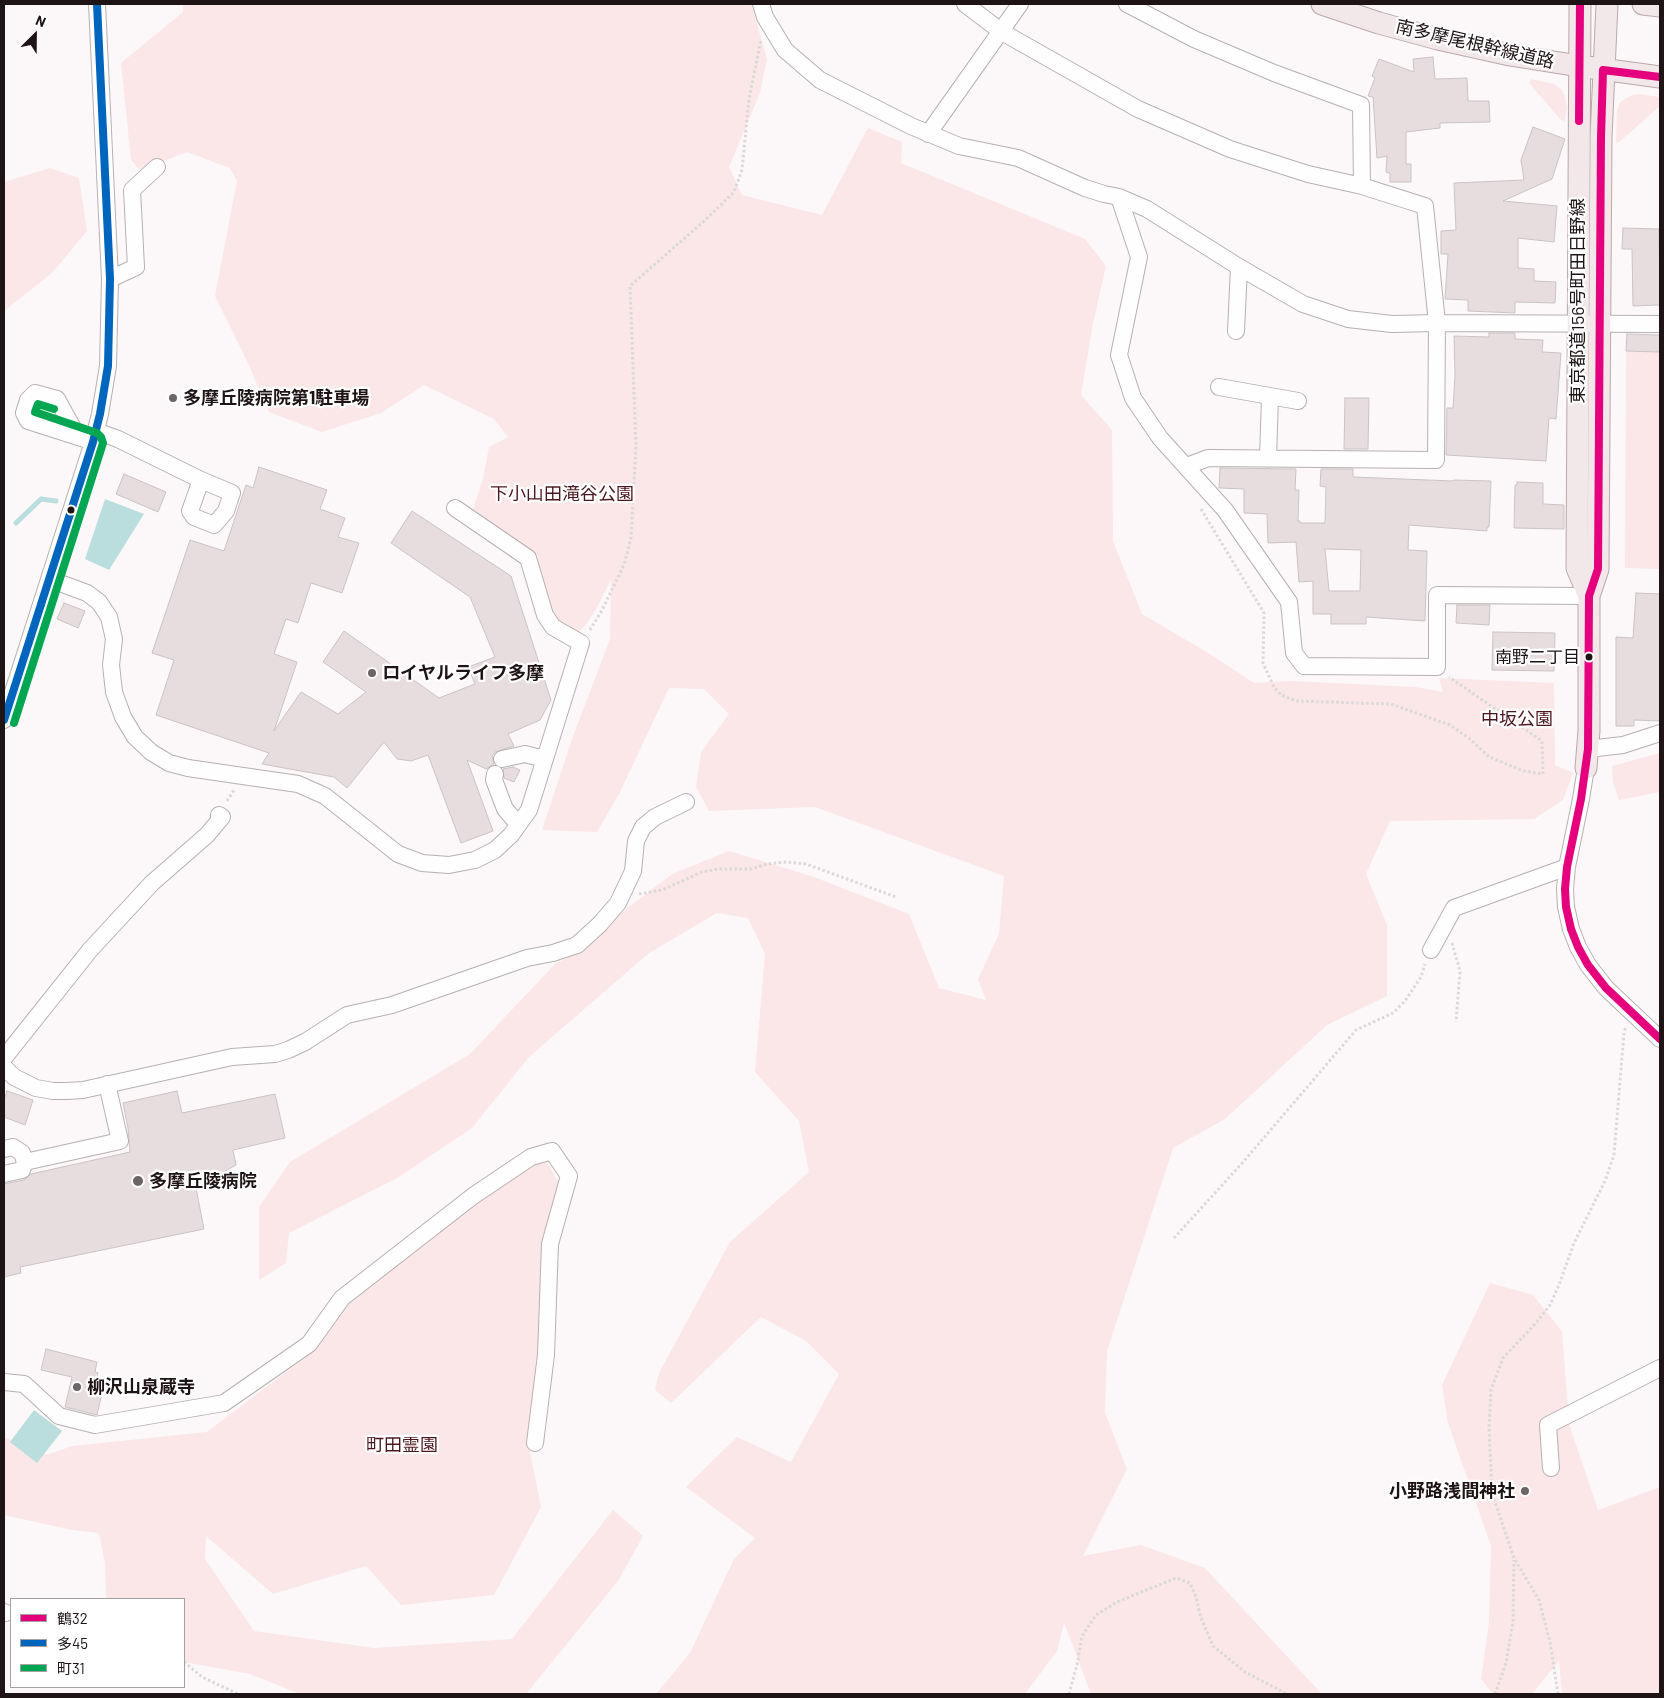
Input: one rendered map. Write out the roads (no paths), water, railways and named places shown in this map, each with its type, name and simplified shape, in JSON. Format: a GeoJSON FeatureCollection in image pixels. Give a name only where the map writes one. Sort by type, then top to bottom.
{"type":"FeatureCollection","features":[{"type":"Feature","properties":{"kind":"main road","name":"南多摩尾根幹線道路"},"geometry":{"type":"LineString","coordinates":[[1322,4],[1379,23],[1438,39],[1510,55],[1660,77]]}},
{"type":"Feature","properties":{"kind":"main road","name":"東京都道156号町田日野線"},"geometry":{"type":"LineString","coordinates":[[1580,4],[1579,66],[1589,324]]}},
{"type":"Feature","properties":{"kind":"main road","name":"東京都道156号町田日野線"},"geometry":{"type":"LineString","coordinates":[[1587,759],[1589,596],[1577,568],[1607,4]]}},
{"type":"Feature","properties":{"kind":"main road"},"geometry":{"type":"LineString","coordinates":[[1643,4],[1660,6]]}},
{"type":"Feature","properties":{"kind":"street"},"geometry":{"type":"LineString","coordinates":[[4,720],[49,579],[108,366],[110,280],[97,4]]}},
{"type":"Feature","properties":{"kind":"street"},"geometry":{"type":"LineString","coordinates":[[965,4],[1002,32],[1138,109],[1230,149],[1308,174],[1362,186],[1425,206],[1437,323],[1436,460],[1208,458],[1187,466]]}},
{"type":"Feature","properties":{"kind":"street"},"geometry":{"type":"LineString","coordinates":[[928,134],[1020,4]]}},
{"type":"Feature","properties":{"kind":"street"},"geometry":{"type":"LineString","coordinates":[[1127,4],[1194,39],[1274,73],[1361,105],[1362,186]]}},
{"type":"Feature","properties":{"kind":"street"},"geometry":{"type":"LineString","coordinates":[[763,10],[785,50],[820,80],[928,134],[959,146],[1018,158],[1085,188],[1119,197],[1147,209],[1239,267],[1303,304],[1348,319],[1392,324],[1660,324]]}},
{"type":"Feature","properties":{"kind":"street"},"geometry":{"type":"LineString","coordinates":[[110,280],[136,267],[132,190],[157,167]]}},
{"type":"Feature","properties":{"kind":"street"},"geometry":{"type":"LineString","coordinates":[[1119,197],[1139,257],[1118,355],[1133,398],[1160,438],[1225,510],[1289,602],[1294,653],[1304,666],[1437,667],[1437,595],[1589,596]]}},
{"type":"Feature","properties":{"kind":"street"},"geometry":{"type":"LineString","coordinates":[[1236,331],[1239,267]]}},
{"type":"Feature","properties":{"kind":"street"},"geometry":{"type":"LineString","coordinates":[[1219,387],[1298,401]]}},
{"type":"Feature","properties":{"kind":"street"},"geometry":{"type":"LineString","coordinates":[[1268,459],[1270,396]]}},
{"type":"Feature","properties":{"kind":"street"},"geometry":{"type":"LineString","coordinates":[[89,437],[118,439],[200,480]]}},
{"type":"Feature","properties":{"kind":"street"},"geometry":{"type":"LineString","coordinates":[[49,579],[87,593],[99,602],[109,617],[114,639],[111,665],[114,692],[123,717],[135,737],[151,752],[169,762],[188,768],[298,784],[325,796],[398,854],[422,863],[449,865],[475,860],[495,850],[511,835],[529,810],[581,643],[553,627],[545,615],[528,558],[455,508]]}},
{"type":"Feature","properties":{"kind":"street"},"geometry":{"type":"LineString","coordinates":[[1660,733],[1587,759],[1582,799],[1567,867],[1565,889],[1566,907],[1571,929],[1578,948],[1588,966],[1606,988],[1660,1039]]}},
{"type":"Feature","properties":{"kind":"street"},"geometry":{"type":"LineString","coordinates":[[502,759],[525,754],[544,760]]}},
{"type":"Feature","properties":{"kind":"street"},"geometry":{"type":"LineString","coordinates":[[495,774],[494,780],[505,809],[518,824]]}},
{"type":"Feature","properties":{"kind":"street"},"geometry":{"type":"LineString","coordinates":[[4,1067],[14,1077],[36,1088],[52,1091],[83,1090],[232,1057],[275,1054],[305,1042],[347,1015],[392,1005],[527,958],[554,953],[577,945],[600,924],[618,903],[633,871],[636,841],[643,827],[656,817],[686,802]]}},
{"type":"Feature","properties":{"kind":"street"},"geometry":{"type":"LineString","coordinates":[[4,1058],[90,950],[152,883],[207,835],[222,817],[219,814]]}},
{"type":"Feature","properties":{"kind":"street"},"geometry":{"type":"LineString","coordinates":[[1431,950],[1454,908],[1567,867]]}},
{"type":"Feature","properties":{"kind":"street"},"geometry":{"type":"LineString","coordinates":[[25,1162],[120,1142],[107,1084]]}},
{"type":"Feature","properties":{"kind":"street"},"geometry":{"type":"LineString","coordinates":[[4,1150],[13,1147],[22,1153],[25,1162],[22,1170],[4,1174]]}},
{"type":"Feature","properties":{"kind":"street"},"geometry":{"type":"LineString","coordinates":[[4,1382],[24,1384],[59,1416],[95,1425],[224,1402],[309,1344],[342,1298],[465,1202],[531,1157],[552,1151],[569,1176],[550,1244],[546,1355],[535,1443]]}},
{"type":"Feature","properties":{"kind":"street"},"geometry":{"type":"LineString","coordinates":[[1551,1468],[1548,1425],[1660,1368]]}},
{"type":"Feature","properties":{"kind":"water"},"geometry":{"type":"Polygon","coordinates":[[[105,499],[144,514],[109,570],[85,559],[105,499]]]}},
{"type":"Feature","properties":{"kind":"water"},"geometry":{"type":"Polygon","coordinates":[[[34,1410],[62,1431],[37,1463],[10,1442],[34,1410]]]}},
{"type":"Feature","properties":{"kind":"waterway"},"geometry":{"type":"LineString","coordinates":[[16,523],[41,499],[56,501]]}},
{"type":"Feature","properties":{"kind":"place","name":"多摩丘陵病院第1駐車場"},"geometry":{"type":"Point","coordinates":[173,398]}},
{"type":"Feature","properties":{"kind":"place","name":"南野二丁目"},"geometry":{"type":"Point","coordinates":[1589,657]}},
{"type":"Feature","properties":{"kind":"place","name":"ロイヤルライフ多摩"},"geometry":{"type":"Point","coordinates":[372,673]}},
{"type":"Feature","properties":{"kind":"place","name":"多摩丘陵病院"},"geometry":{"type":"Point","coordinates":[138,1181]}},
{"type":"Feature","properties":{"kind":"place","name":"柳沢山泉蔵寺"},"geometry":{"type":"Point","coordinates":[77,1387]}},
{"type":"Feature","properties":{"kind":"place","name":"小野路浅間神社"},"geometry":{"type":"Point","coordinates":[1525,1491]}},
{"type":"Feature","properties":{"kind":"park label","name":"下小山田滝谷公園"},"geometry":{"type":"Point","coordinates":[562,494]}},
{"type":"Feature","properties":{"kind":"park label","name":"中坂公園"},"geometry":{"type":"Point","coordinates":[1517,719]}},
{"type":"Feature","properties":{"kind":"park label","name":"町田霊園"},"geometry":{"type":"Point","coordinates":[402,1445]}}]}
